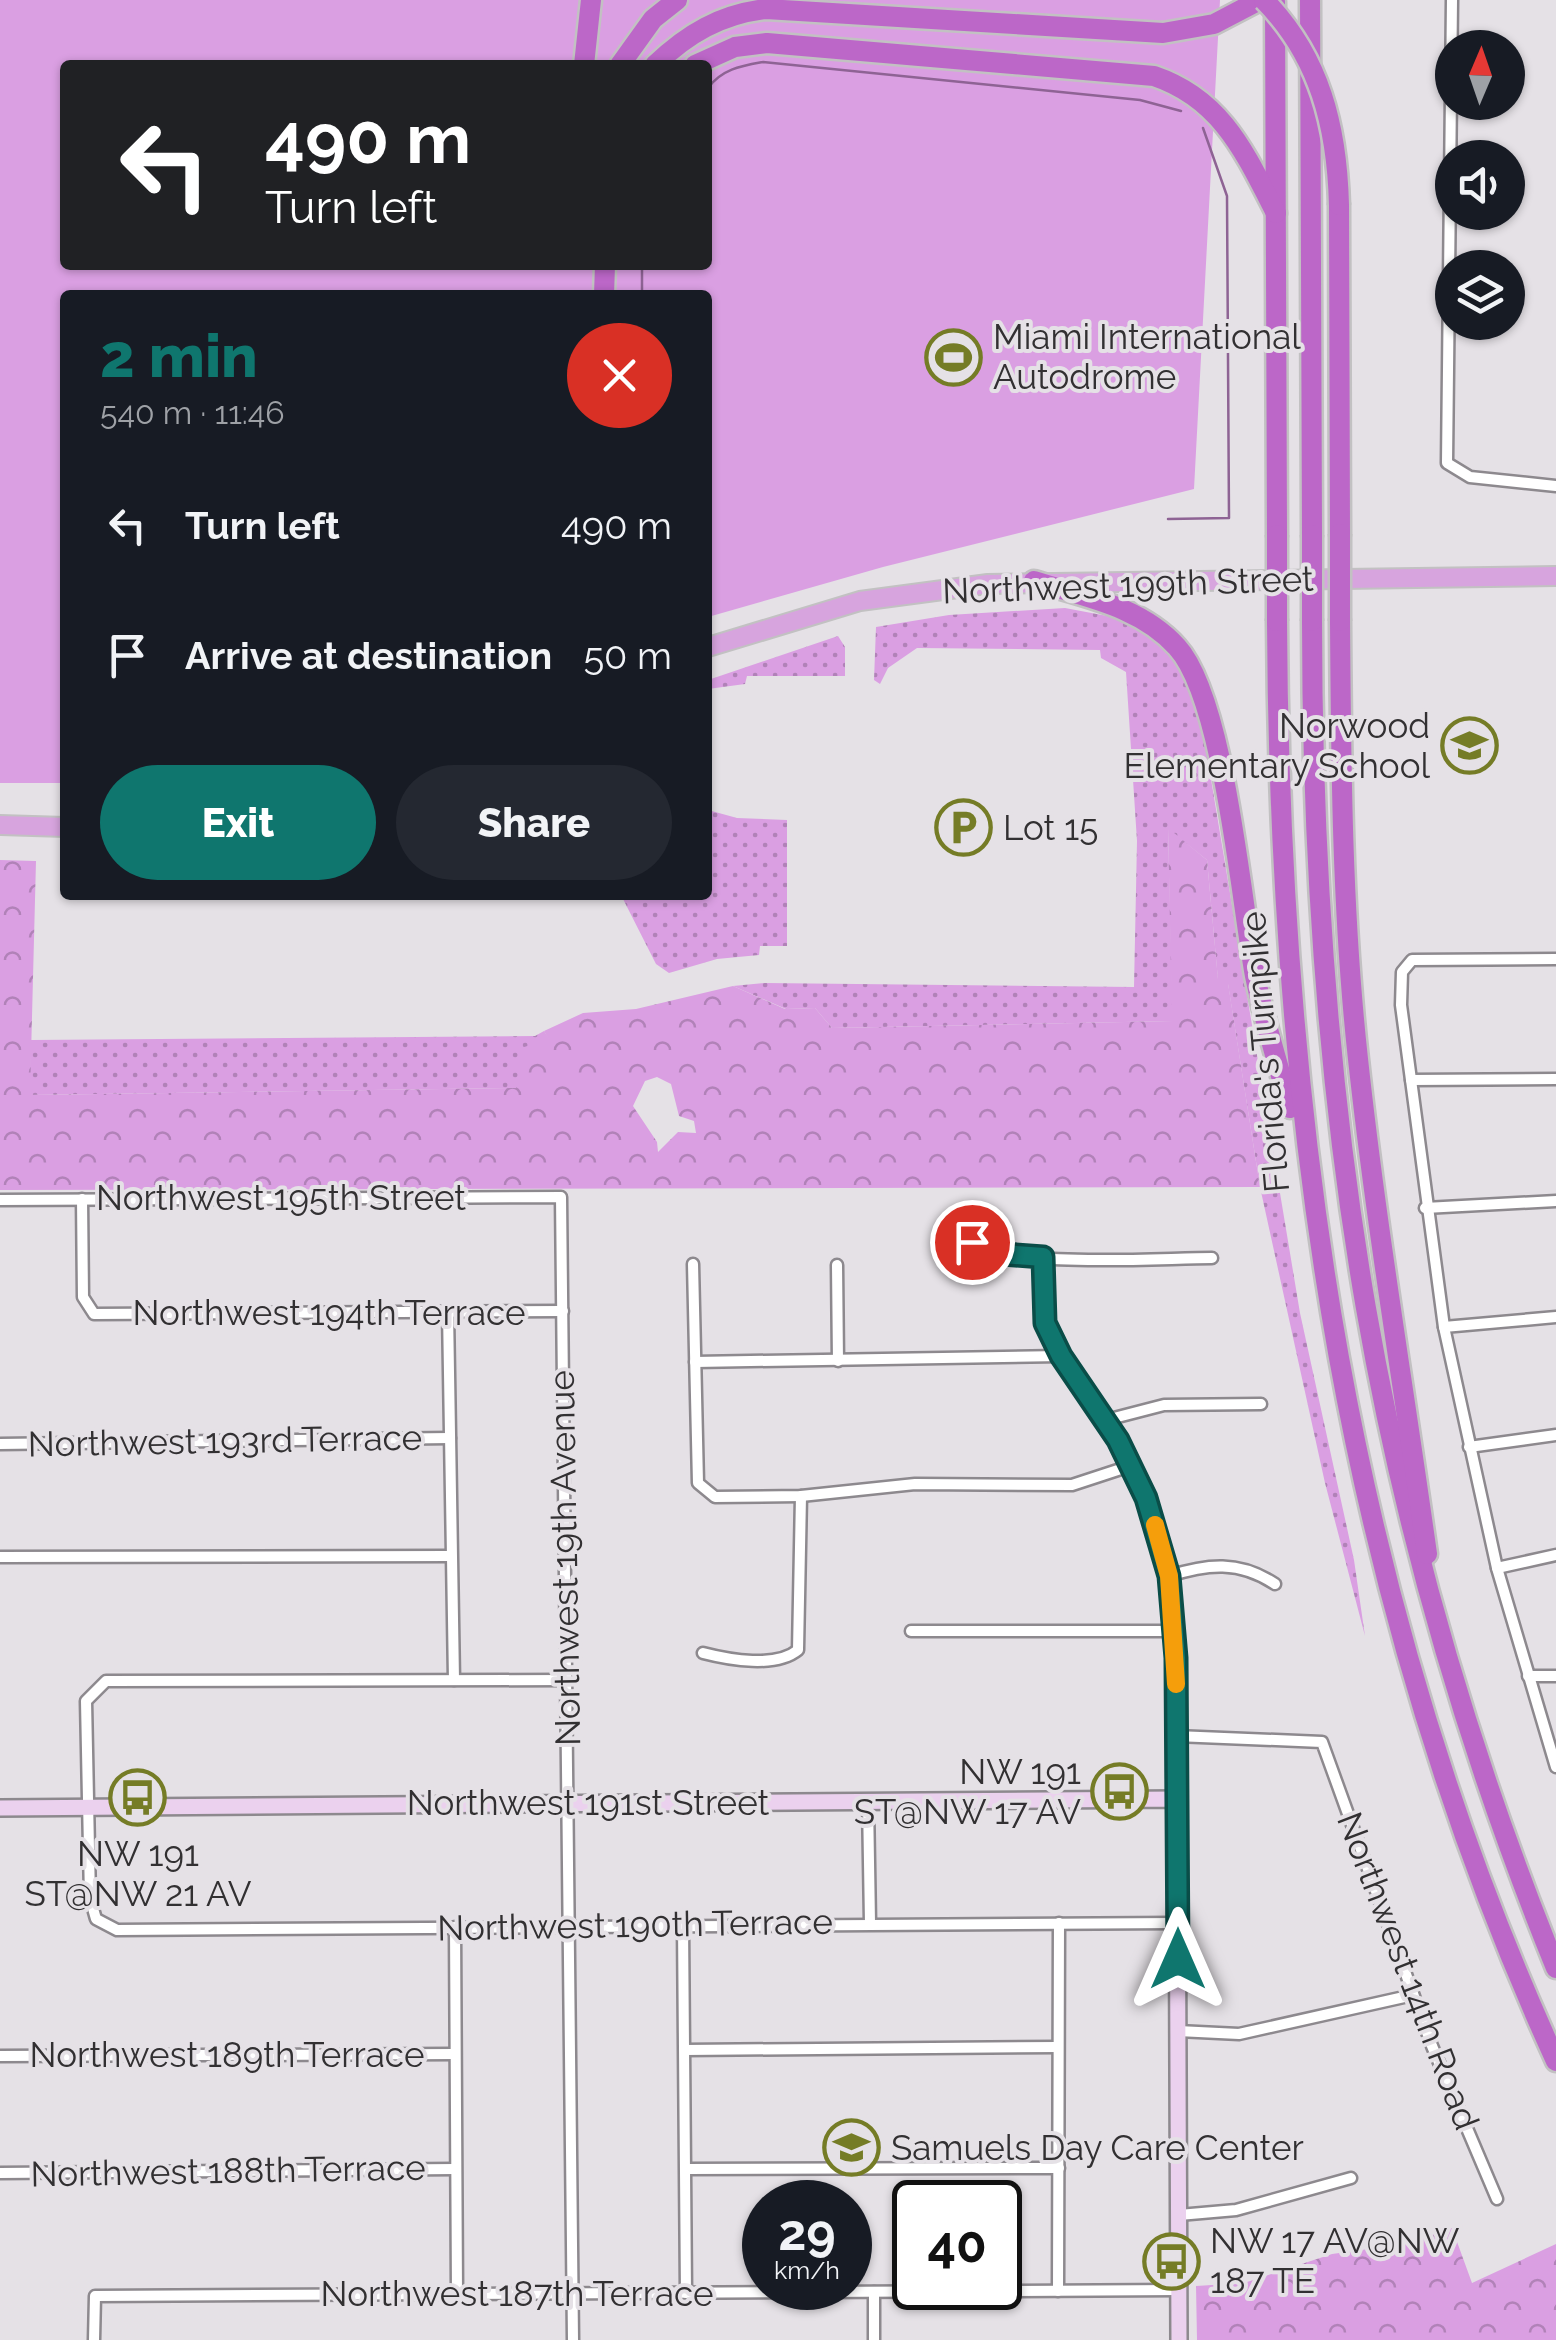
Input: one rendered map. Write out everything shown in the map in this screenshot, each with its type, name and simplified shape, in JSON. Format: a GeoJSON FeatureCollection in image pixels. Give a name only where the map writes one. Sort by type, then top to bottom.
{"type":"FeatureCollection","features":[{"type":"Feature","properties":{"kind":"highway"},"geometry":{"type":"LineString","coordinates":[[585,60],[591,0]]}},
{"type":"Feature","properties":{"kind":"highway"},"geometry":{"type":"LineString","coordinates":[[624,60],[653,19],[677,0]]}},
{"type":"Feature","properties":{"kind":"highway"},"geometry":{"type":"LineString","coordinates":[[661,60],[705,26],[731,15],[766,9],[1163,34],[1214,24],[1262,0],[1299,45],[1319,84],[1333,126],[1339,204],[1343,857],[1356,1042],[1439,1640]]}},
{"type":"Feature","properties":{"kind":"highway","name":"Florida's Turnpike"},"geometry":{"type":"LineString","coordinates":[[1275,0],[1277,535],[1284,914],[1309,1179],[1348,1412],[1408,1665],[1466,1844],[1556,2061]]}},
{"type":"Feature","properties":{"kind":"highway","name":"Florida's Turnpike"},"geometry":{"type":"LineString","coordinates":[[1310,0],[1312,621],[1318,905],[1340,1146],[1378,1386],[1439,1640],[1504,1838],[1556,1968]]}},
{"type":"Feature","properties":{"kind":"highway"},"geometry":{"type":"LineString","coordinates":[[706,60],[735,47],[767,43],[1154,76],[1196,96],[1226,123],[1276,213]]}},
{"type":"Feature","properties":{"kind":"highway"},"geometry":{"type":"LineString","coordinates":[[1034,581],[1135,614],[1176,645],[1201,684],[1210,714],[1256,981],[1309,1179]]}},
{"type":"Feature","properties":{"kind":"main road","name":"Northwest 199th Street"},"geometry":{"type":"LineString","coordinates":[[712,646],[860,601],[1034,581],[1556,576]]}},
{"type":"Feature","properties":{"kind":"main road"},"geometry":{"type":"LineString","coordinates":[[0,826],[60,827]]}},
{"type":"Feature","properties":{"kind":"street"},"geometry":{"type":"LineString","coordinates":[[1452,0],[1447,463],[1452,470],[1470,477],[1556,486]]}},
{"type":"Feature","properties":{"kind":"street"},"geometry":{"type":"LineString","coordinates":[[1556,959],[1412,960],[1406,965],[1401,1004],[1425,1208],[1444,1327],[1498,1568],[1556,1767]]}},
{"type":"Feature","properties":{"kind":"street"},"geometry":{"type":"LineString","coordinates":[[1411,1080],[1556,1078]]}},
{"type":"Feature","properties":{"kind":"street","name":"Northwest 195th Street"},"geometry":{"type":"LineString","coordinates":[[0,1200],[562,1196]]}},
{"type":"Feature","properties":{"kind":"street","name":"Northwest 19th Avenue"},"geometry":{"type":"LineString","coordinates":[[562,1196],[573,2340]]}},
{"type":"Feature","properties":{"kind":"street","name":"Northwest 194th Terrace"},"geometry":{"type":"LineString","coordinates":[[82,1198],[83,1297],[94,1314],[562,1312]]}},
{"type":"Feature","properties":{"kind":"street"},"geometry":{"type":"LineString","coordinates":[[1425,1208],[1556,1201]]}},
{"type":"Feature","properties":{"kind":"street"},"geometry":{"type":"LineString","coordinates":[[972,1242],[989,1253],[1043,1257],[1212,1258]]}},
{"type":"Feature","properties":{"kind":"street"},"geometry":{"type":"LineString","coordinates":[[1043,1257],[1045,1323],[1061,1356],[1106,1420],[1146,1498],[1169,1576],[1177,1798],[1179,2340]]}},
{"type":"Feature","properties":{"kind":"street"},"geometry":{"type":"LineString","coordinates":[[693,1264],[698,1483],[715,1498],[801,1496],[916,1484],[1072,1486],[1130,1466]]}},
{"type":"Feature","properties":{"kind":"street"},"geometry":{"type":"LineString","coordinates":[[836,1265],[838,1362]]}},
{"type":"Feature","properties":{"kind":"street"},"geometry":{"type":"LineString","coordinates":[[448,1312],[454,1680]]}},
{"type":"Feature","properties":{"kind":"street"},"geometry":{"type":"LineString","coordinates":[[1444,1327],[1556,1318]]}},
{"type":"Feature","properties":{"kind":"street"},"geometry":{"type":"LineString","coordinates":[[695,1362],[1061,1356]]}},
{"type":"Feature","properties":{"kind":"street"},"geometry":{"type":"LineString","coordinates":[[1106,1420],[1164,1406],[1261,1404]]}},
{"type":"Feature","properties":{"kind":"street"},"geometry":{"type":"LineString","coordinates":[[1470,1448],[1556,1435]]}},
{"type":"Feature","properties":{"kind":"street","name":"Northwest 193rd Terrace"},"geometry":{"type":"LineString","coordinates":[[0,1444],[450,1438]]}},
{"type":"Feature","properties":{"kind":"street"},"geometry":{"type":"LineString","coordinates":[[704,1653],[786,1659],[798,1650],[801,1496]]}},
{"type":"Feature","properties":{"kind":"street"},"geometry":{"type":"LineString","coordinates":[[1498,1568],[1556,1555]]}},
{"type":"Feature","properties":{"kind":"street"},"geometry":{"type":"LineString","coordinates":[[0,1557],[449,1556]]}},
{"type":"Feature","properties":{"kind":"street"},"geometry":{"type":"LineString","coordinates":[[1169,1576],[1206,1564],[1252,1572],[1275,1584]]}},
{"type":"Feature","properties":{"kind":"street"},"geometry":{"type":"LineString","coordinates":[[911,1631],[1174,1632]]}},
{"type":"Feature","properties":{"kind":"street"},"geometry":{"type":"LineString","coordinates":[[1528,1676],[1556,1676]]}},
{"type":"Feature","properties":{"kind":"street"},"geometry":{"type":"LineString","coordinates":[[89,1809],[86,1702],[106,1681],[566,1680]]}},
{"type":"Feature","properties":{"kind":"street","name":"Northwest 14th Road"},"geometry":{"type":"LineString","coordinates":[[1176,1736],[1322,1742],[1412,1995],[1497,2200]]}},
{"type":"Feature","properties":{"kind":"street","name":"Northwest 191st Street"},"geometry":{"type":"LineString","coordinates":[[0,1808],[1177,1798]]}},
{"type":"Feature","properties":{"kind":"street"},"geometry":{"type":"LineString","coordinates":[[868,1802],[870,1923]]}},
{"type":"Feature","properties":{"kind":"street","name":"Northwest 190th Terrace"},"geometry":{"type":"LineString","coordinates":[[89,1809],[90,1898],[96,1919],[117,1930],[1177,1923]]}},
{"type":"Feature","properties":{"kind":"street"},"geometry":{"type":"LineString","coordinates":[[1058,1923],[1058,2291]]}},
{"type":"Feature","properties":{"kind":"street"},"geometry":{"type":"LineString","coordinates":[[684,1924],[686,2293]]}},
{"type":"Feature","properties":{"kind":"street"},"geometry":{"type":"LineString","coordinates":[[455,1927],[457,2294]]}},
{"type":"Feature","properties":{"kind":"street"},"geometry":{"type":"LineString","coordinates":[[1178,2031],[1238,2034],[1412,1995]]}},
{"type":"Feature","properties":{"kind":"street"},"geometry":{"type":"LineString","coordinates":[[685,2050],[1058,2047]]}},
{"type":"Feature","properties":{"kind":"street","name":"Northwest 189th Terrace"},"geometry":{"type":"LineString","coordinates":[[0,2056],[454,2054]]}},
{"type":"Feature","properties":{"kind":"street"},"geometry":{"type":"LineString","coordinates":[[686,2169],[1059,2168]]}},
{"type":"Feature","properties":{"kind":"street","name":"Northwest 188th Terrace"},"geometry":{"type":"LineString","coordinates":[[0,2174],[455,2169]]}},
{"type":"Feature","properties":{"kind":"street"},"geometry":{"type":"LineString","coordinates":[[1178,2215],[1236,2210],[1351,2178]]}},
{"type":"Feature","properties":{"kind":"street","name":"Northwest 187th Terrace"},"geometry":{"type":"LineString","coordinates":[[94,2340],[95,2296],[1179,2290]]}},
{"type":"Feature","properties":{"kind":"street"},"geometry":{"type":"LineString","coordinates":[[874,2292],[874,2340]]}},
{"type":"Feature","properties":{"kind":"green space","name":"Miami International Autodrome"},"geometry":{"type":"Polygon","coordinates":[[[0,0],[1220,0],[1194,489],[883,567],[712,616],[712,290],[60,290],[60,783],[0,783],[0,0]]]}},
{"type":"Feature","properties":{"kind":"green space"},"geometry":{"type":"Polygon","coordinates":[[[1065,608],[1118,618],[1165,643],[1198,701],[1300,1313],[1354,1560],[1365,1636],[1325,1483],[1260,1187],[1228,984],[1218,980],[1207,860],[1168,829],[1173,1021],[832,1028],[815,1008],[786,1009],[733,986],[765,983],[1134,987],[1137,841],[1126,672],[1101,658],[1100,650],[917,648],[888,668],[880,684],[874,680],[876,627],[949,615],[1065,608]]]}},
{"type":"Feature","properties":{"kind":"green space"},"geometry":{"type":"Polygon","coordinates":[[[838,636],[845,647],[845,676],[747,676],[745,684],[712,688],[712,679],[838,636]]]}},
{"type":"Feature","properties":{"kind":"green space"},"geometry":{"type":"Polygon","coordinates":[[[712,811],[737,818],[787,820],[787,946],[760,946],[759,955],[717,959],[669,973],[656,964],[624,900],[712,900],[712,811]]]}},
{"type":"Feature","properties":{"kind":"green space"},"geometry":{"type":"Polygon","coordinates":[[[1168,828],[1207,860],[1218,979],[1228,983],[1260,1187],[0,1190],[0,860],[36,861],[30,1095],[516,1088],[524,1047],[549,1040],[544,1031],[583,1013],[636,1009],[733,986],[785,1009],[815,1008],[832,1028],[1172,1021],[1168,828]],[[657,1077],[645,1081],[633,1106],[657,1142],[658,1152],[678,1132],[696,1133],[694,1121],[679,1116],[671,1084],[657,1077]]]}},
{"type":"Feature","properties":{"kind":"green space"},"geometry":{"type":"Polygon","coordinates":[[[544,1031],[550,1040],[516,1088],[29,1095],[31,1040],[535,1036],[544,1031]]]}},
{"type":"Feature","properties":{"kind":"green space"},"geometry":{"type":"Polygon","coordinates":[[[1452,2228],[1472,2283],[1556,2244],[1556,2340],[1197,2340],[1196,2286],[1244,2283],[1332,2254],[1405,2244],[1452,2228]]]}},
{"type":"Feature","properties":{"kind":"waterway"},"geometry":{"type":"LineString","coordinates":[[712,83],[726,72],[763,62],[1140,100],[1181,111]]}},
{"type":"Feature","properties":{"kind":"waterway"},"geometry":{"type":"LineString","coordinates":[[1168,519],[1229,518],[1227,196],[1203,128]]}},
{"type":"Feature","properties":{"kind":"waterway"},"geometry":{"type":"LineString","coordinates":[[642,270],[642,290]]}},
{"type":"Feature","properties":{"kind":"slow traffic"},"geometry":{"type":"LineString","coordinates":[[1155,1525],[1169,1576],[1176,1684]]}},
{"type":"Feature","properties":{"kind":"place","name":"Miami International Autodrome"},"geometry":{"type":"Point","coordinates":[954,357]}},
{"type":"Feature","properties":{"kind":"place","name":"Norwood Elementary School"},"geometry":{"type":"Point","coordinates":[1469,746]}},
{"type":"Feature","properties":{"kind":"place","name":"Lot 15"},"geometry":{"type":"Point","coordinates":[964,828]}},
{"type":"Feature","properties":{"kind":"place","name":"NW 191 ST@NW 17 AV"},"geometry":{"type":"Point","coordinates":[1120,1792]}},
{"type":"Feature","properties":{"kind":"place","name":"NW 191 ST@NW 21 AV"},"geometry":{"type":"Point","coordinates":[138,1798]}},
{"type":"Feature","properties":{"kind":"place","name":"Samuels Day Care Center"},"geometry":{"type":"Point","coordinates":[852,2148]}},
{"type":"Feature","properties":{"kind":"place","name":"NW 17 AV@NW 187 TE"},"geometry":{"type":"Point","coordinates":[1171,2261]}},
{"type":"Feature","properties":{"kind":"route"},"geometry":{"type":"LineString","coordinates":[[972,1242],[989,1253],[1043,1257],[1045,1323],[1061,1356],[1118,1440],[1146,1498],[1162,1547],[1169,1576],[1176,1658],[1178,1959]]}}]}
